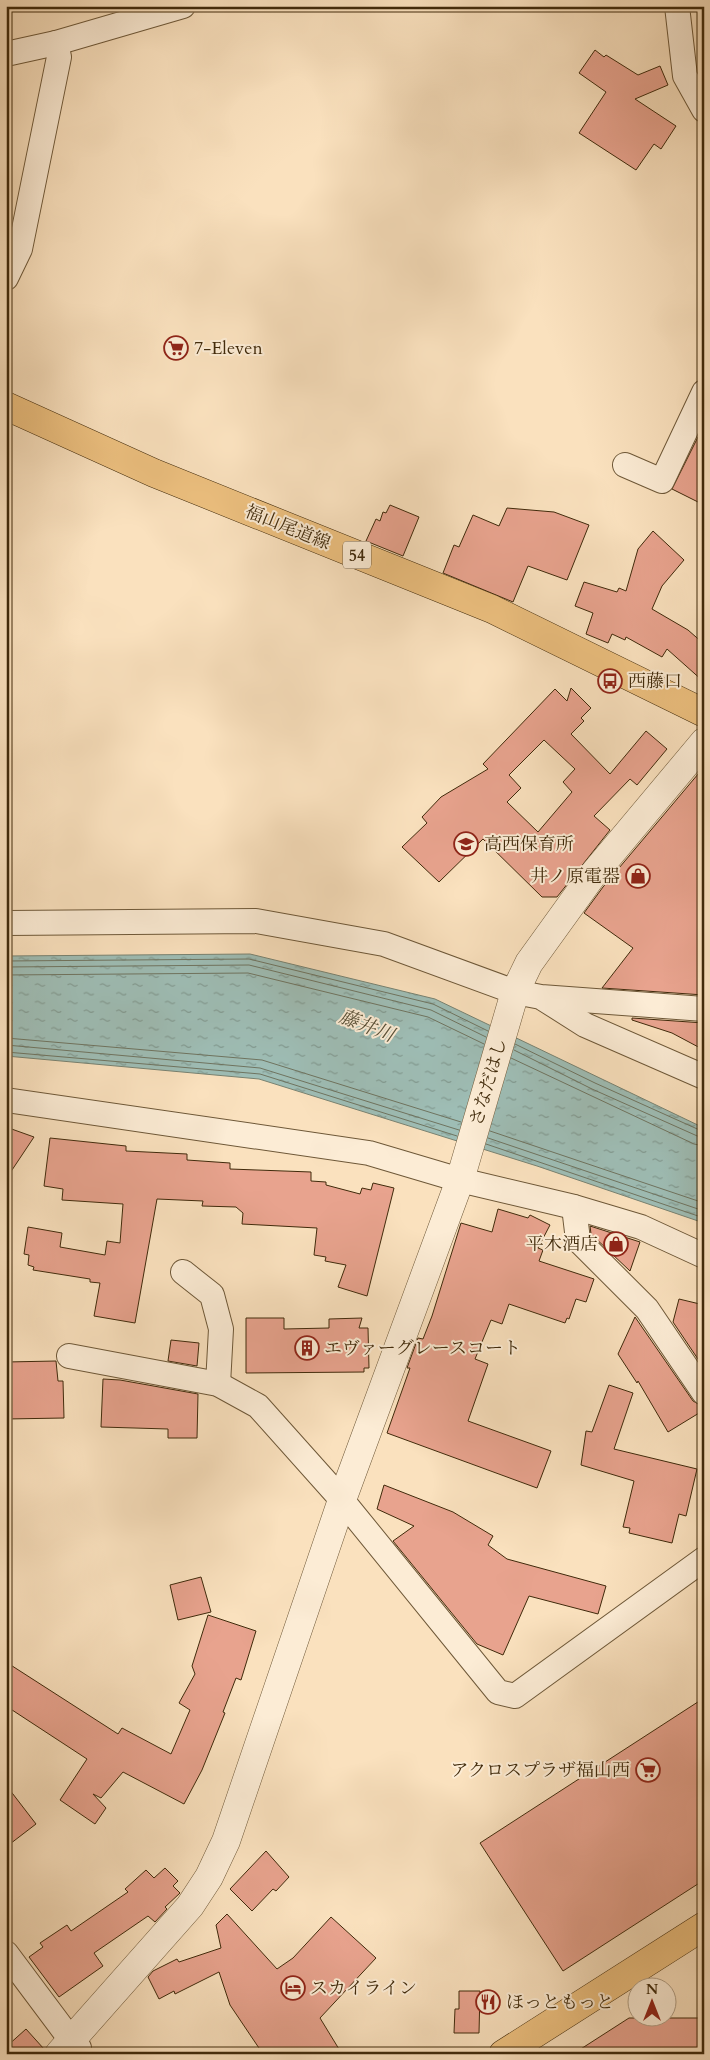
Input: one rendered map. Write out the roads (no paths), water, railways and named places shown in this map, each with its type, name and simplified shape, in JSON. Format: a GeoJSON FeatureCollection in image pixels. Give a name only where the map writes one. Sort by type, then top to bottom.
{"type":"FeatureCollection","features":[{"type":"Feature","properties":{"kind":"main road","name":"福山尾道線"},"geometry":{"type":"LineString","coordinates":[[6,406],[154,473],[492,609],[704,713]]}},
{"type":"Feature","properties":{"kind":"main road"},"geometry":{"type":"LineString","coordinates":[[503,2054],[704,1926]]}},
{"type":"Feature","properties":{"kind":"street"},"geometry":{"type":"LineString","coordinates":[[6,54],[56,43],[183,6]]}},
{"type":"Feature","properties":{"kind":"street"},"geometry":{"type":"LineString","coordinates":[[677,6],[685,76],[704,110]]}},
{"type":"Feature","properties":{"kind":"street"},"geometry":{"type":"LineString","coordinates":[[6,278],[20,249],[59,57],[56,43]]}},
{"type":"Feature","properties":{"kind":"street"},"geometry":{"type":"LineString","coordinates":[[625,465],[662,482],[704,392]]}},
{"type":"Feature","properties":{"kind":"street","name":"さなだはし"},"geometry":{"type":"LineString","coordinates":[[70,2049],[190,1906],[209,1877],[226,1841],[342,1500],[462,1171],[523,997],[529,963],[591,877],[704,742]]}},
{"type":"Feature","properties":{"kind":"street"},"geometry":{"type":"LineString","coordinates":[[6,923],[256,921],[384,944],[523,997],[704,1077]]}},
{"type":"Feature","properties":{"kind":"street"},"geometry":{"type":"LineString","coordinates":[[523,997],[704,1009]]}},
{"type":"Feature","properties":{"kind":"street"},"geometry":{"type":"LineString","coordinates":[[6,1100],[369,1153],[462,1171],[641,1227],[704,1256]]}},
{"type":"Feature","properties":{"kind":"street"},"geometry":{"type":"LineString","coordinates":[[574,1207],[578,1240],[646,1309],[704,1393]]}},
{"type":"Feature","properties":{"kind":"street"},"geometry":{"type":"LineString","coordinates":[[183,1272],[212,1295],[221,1329],[218,1384]]}},
{"type":"Feature","properties":{"kind":"street"},"geometry":{"type":"LineString","coordinates":[[69,1356],[218,1384],[258,1406],[342,1500],[498,1692],[515,1696],[704,1559]]}},
{"type":"Feature","properties":{"kind":"street"},"geometry":{"type":"LineString","coordinates":[[6,1953],[70,2049]]}},
{"type":"Feature","properties":{"kind":"water","name":"藤井川"},"geometry":{"type":"Polygon","coordinates":[[[250,954],[435,999],[704,1128],[704,1223],[537,1166],[259,1079],[6,1056],[6,956],[250,954]]]}},
{"type":"Feature","properties":{"kind":"place","name":"7-Eleven"},"geometry":{"type":"Point","coordinates":[176,348]}},
{"type":"Feature","properties":{"kind":"place","name":"西藤口"},"geometry":{"type":"Point","coordinates":[610,681]}},
{"type":"Feature","properties":{"kind":"place","name":"高西保育所"},"geometry":{"type":"Point","coordinates":[466,844]}},
{"type":"Feature","properties":{"kind":"place","name":"井ノ原電器"},"geometry":{"type":"Point","coordinates":[638,876]}},
{"type":"Feature","properties":{"kind":"place","name":"平木酒店"},"geometry":{"type":"Point","coordinates":[616,1244]}},
{"type":"Feature","properties":{"kind":"place","name":"エヴァーグレースコート"},"geometry":{"type":"Point","coordinates":[307,1348]}},
{"type":"Feature","properties":{"kind":"place","name":"アクロスプラザ福山西"},"geometry":{"type":"Point","coordinates":[648,1770]}},
{"type":"Feature","properties":{"kind":"place","name":"スカイライン"},"geometry":{"type":"Point","coordinates":[293,1988]}},
{"type":"Feature","properties":{"kind":"place","name":"ほっともっと"},"geometry":{"type":"Point","coordinates":[488,2002]}}]}
